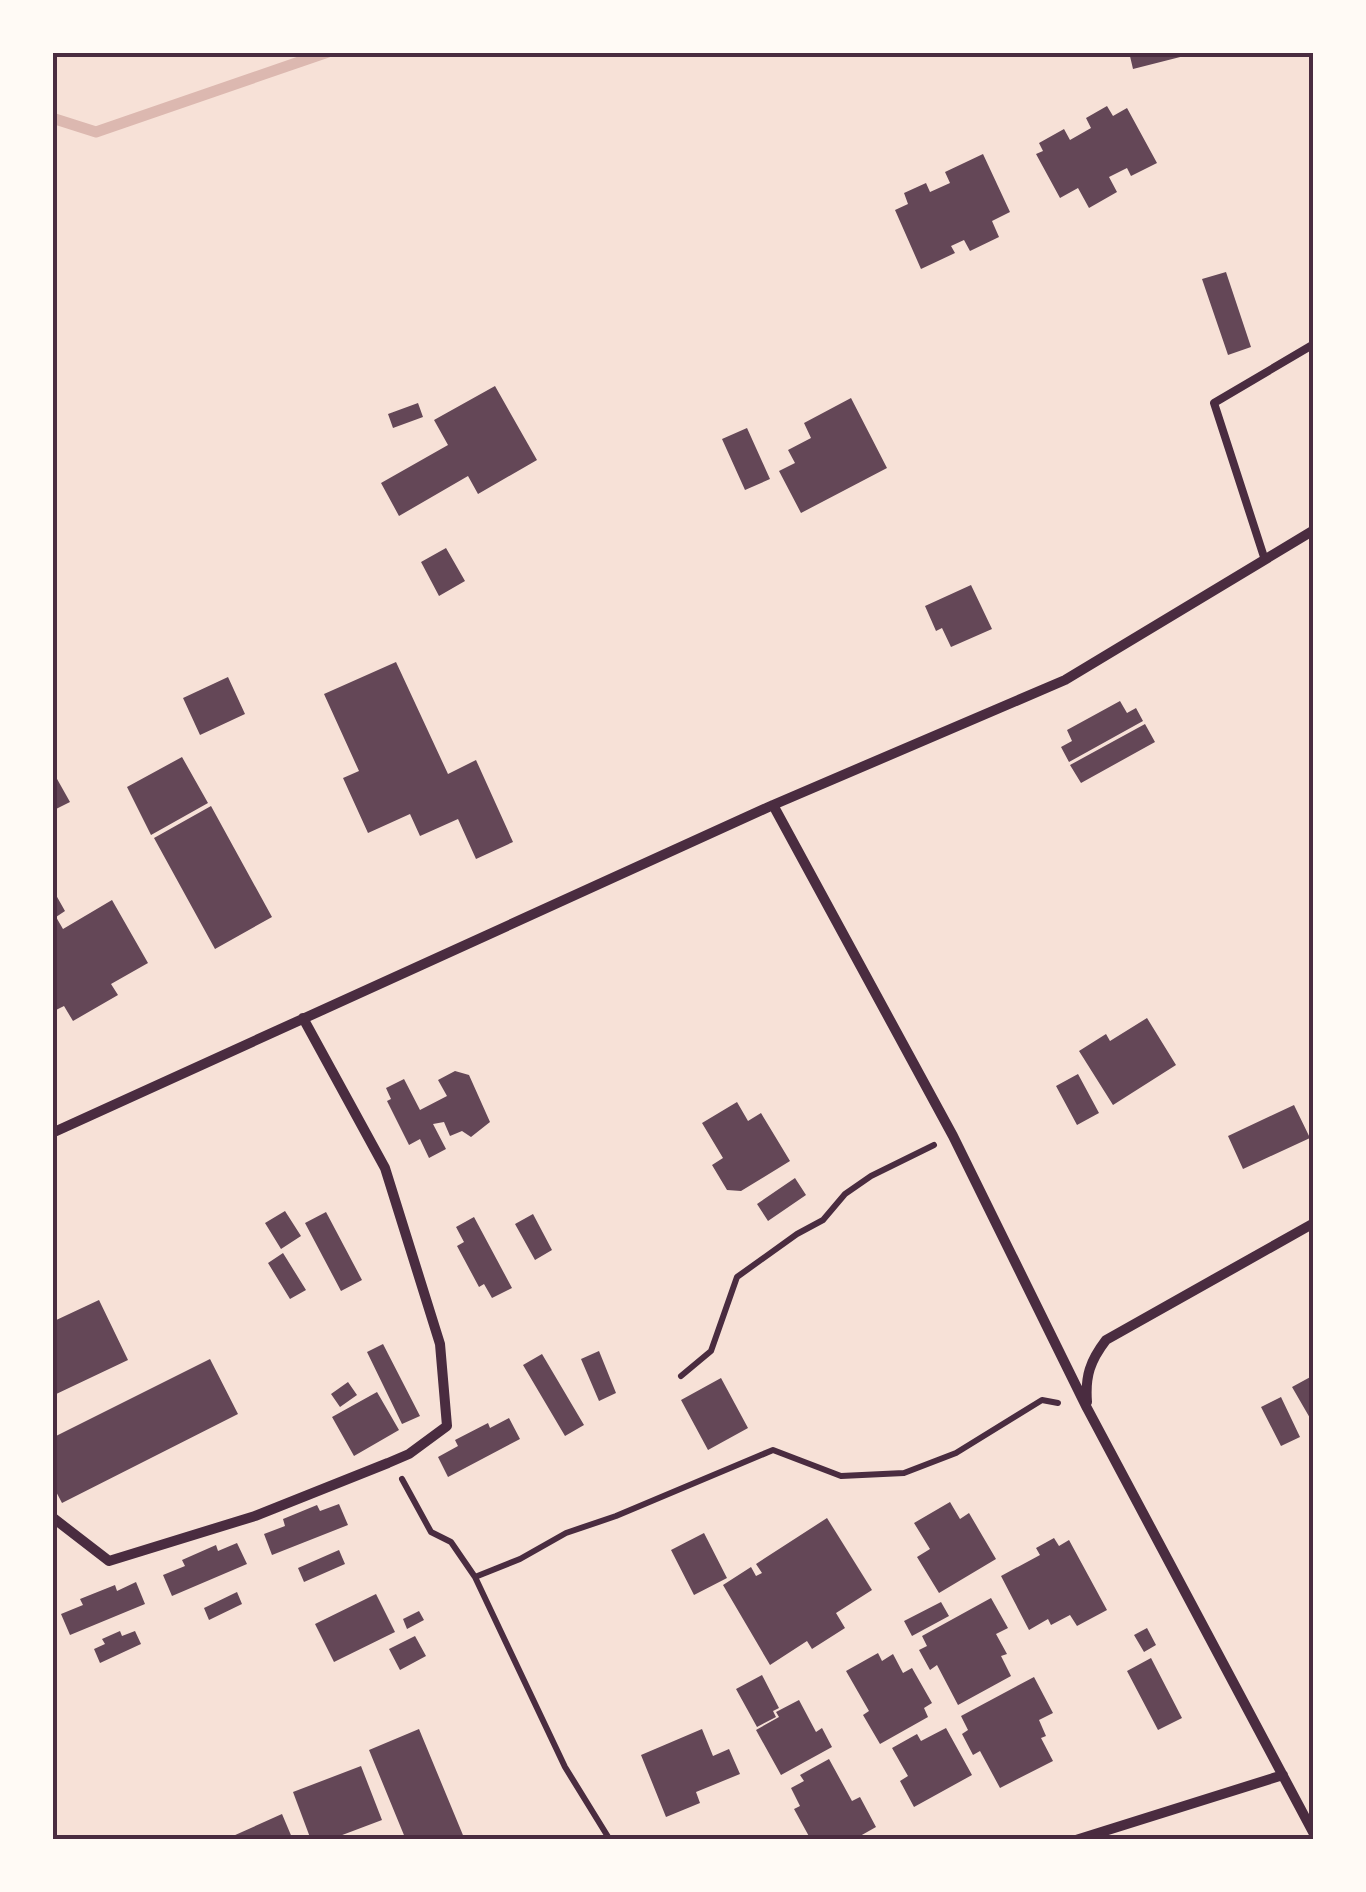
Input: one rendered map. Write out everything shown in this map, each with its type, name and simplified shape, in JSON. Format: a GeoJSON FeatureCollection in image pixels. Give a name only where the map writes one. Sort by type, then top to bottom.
{"type":"FeatureCollection","features":[{"type":"Feature","properties":{"kind":"street"},"geometry":{"type":"LineString","coordinates":[[52,1133],[774,805],[1065,680],[1314,530]]}},
{"type":"Feature","properties":{"kind":"street"},"geometry":{"type":"LineString","coordinates":[[774,805],[954,1136],[1087,1408],[1314,1834]]}},
{"type":"Feature","properties":{"kind":"street"},"geometry":{"type":"LineString","coordinates":[[52,1517],[108,1561],[255,1516],[409,1454],[448,1426],[440,1344],[386,1168],[303,1018]]}},
{"type":"Feature","properties":{"kind":"street"},"geometry":{"type":"LineString","coordinates":[[1087,1408],[1086,1381],[1092,1358],[1106,1340],[1314,1222]]}},
{"type":"Feature","properties":{"kind":"street"},"geometry":{"type":"LineString","coordinates":[[1076,1840],[1283,1775]]}},
{"type":"Feature","properties":{"kind":"lane"},"geometry":{"type":"LineString","coordinates":[[1264,558],[1214,402],[1314,344]]}},
{"type":"Feature","properties":{"kind":"path"},"geometry":{"type":"LineString","coordinates":[[681,1376],[711,1352],[738,1277],[823,1220],[844,1194],[871,1176],[954,1136]]}},
{"type":"Feature","properties":{"kind":"path"},"geometry":{"type":"LineString","coordinates":[[475,1577],[520,1559],[566,1532],[616,1516],[773,1450],[841,1476],[904,1473],[956,1453],[1042,1400],[1087,1408]]}},
{"type":"Feature","properties":{"kind":"path"},"geometry":{"type":"LineString","coordinates":[[388,1463],[404,1482],[431,1532],[452,1542],[475,1577],[565,1767],[610,1840]]}},
{"type":"Feature","properties":{"kind":"building"},"geometry":{"type":"Polygon","coordinates":[[[1129,52],[1192,52],[1192,54],[1133,69],[1129,52]]]}},
{"type":"Feature","properties":{"kind":"building"},"geometry":{"type":"Polygon","coordinates":[[[1107,106],[1113,116],[1127,108],[1157,163],[1131,176],[1127,168],[1109,177],[1117,192],[1089,208],[1078,188],[1060,198],[1036,154],[1043,151],[1039,143],[1064,129],[1070,140],[1091,128],[1086,118],[1107,106]]]}},
{"type":"Feature","properties":{"kind":"building"},"geometry":{"type":"Polygon","coordinates":[[[983,154],[1010,212],[992,221],[999,237],[970,251],[964,240],[951,246],[955,253],[921,269],[895,210],[908,204],[904,193],[926,183],[930,192],[950,183],[945,172],[983,154]]]}},
{"type":"Feature","properties":{"kind":"building"},"geometry":{"type":"Polygon","coordinates":[[[1226,272],[1251,347],[1228,355],[1202,279],[1226,272]]]}},
{"type":"Feature","properties":{"kind":"building"},"geometry":{"type":"Polygon","coordinates":[[[495,386],[537,460],[478,494],[468,476],[399,516],[381,483],[448,445],[434,420],[495,386]]]}},
{"type":"Feature","properties":{"kind":"building"},"geometry":{"type":"Polygon","coordinates":[[[851,398],[887,468],[801,513],[779,471],[795,463],[788,450],[811,438],[804,423],[851,398]]]}},
{"type":"Feature","properties":{"kind":"building"},"geometry":{"type":"Polygon","coordinates":[[[418,403],[423,417],[393,428],[388,414],[418,403]]]}},
{"type":"Feature","properties":{"kind":"building"},"geometry":{"type":"Polygon","coordinates":[[[747,428],[770,479],[745,490],[722,439],[747,428]]]}},
{"type":"Feature","properties":{"kind":"building"},"geometry":{"type":"Polygon","coordinates":[[[446,548],[465,581],[439,596],[421,562],[446,548]]]}},
{"type":"Feature","properties":{"kind":"building"},"geometry":{"type":"Polygon","coordinates":[[[971,585],[992,629],[951,647],[942,628],[936,631],[925,606],[971,585]]]}},
{"type":"Feature","properties":{"kind":"building"},"geometry":{"type":"Polygon","coordinates":[[[396,662],[448,774],[476,760],[513,842],[476,859],[458,819],[420,836],[410,814],[368,833],[343,778],[359,771],[324,694],[396,662]]]}},
{"type":"Feature","properties":{"kind":"building"},"geometry":{"type":"Polygon","coordinates":[[[228,677],[245,714],[200,735],[183,698],[228,677]]]}},
{"type":"Feature","properties":{"kind":"building"},"geometry":{"type":"Polygon","coordinates":[[[1120,701],[1127,713],[1136,708],[1143,721],[1069,762],[1061,747],[1072,741],[1067,730],[1120,701]]]}},
{"type":"Feature","properties":{"kind":"building"},"geometry":{"type":"Polygon","coordinates":[[[1145,724],[1155,742],[1081,783],[1070,765],[1145,724]]]}},
{"type":"Feature","properties":{"kind":"building"},"geometry":{"type":"Polygon","coordinates":[[[182,757],[208,803],[151,835],[127,787],[182,757]]]}},
{"type":"Feature","properties":{"kind":"building"},"geometry":{"type":"Polygon","coordinates":[[[52,770],[70,802],[52,811],[52,770]]]}},
{"type":"Feature","properties":{"kind":"building"},"geometry":{"type":"Polygon","coordinates":[[[211,806],[272,917],[215,949],[154,838],[211,806]]]}},
{"type":"Feature","properties":{"kind":"building"},"geometry":{"type":"Polygon","coordinates":[[[52,888],[65,911],[56,917],[63,929],[112,900],[148,963],[111,984],[118,995],[73,1021],[64,1006],[52,1012],[52,888]]]}},
{"type":"Feature","properties":{"kind":"building"},"geometry":{"type":"Polygon","coordinates":[[[1147,1018],[1176,1065],[1113,1105],[1079,1051],[1106,1034],[1110,1041],[1147,1018]]]}},
{"type":"Feature","properties":{"kind":"building"},"geometry":{"type":"Polygon","coordinates":[[[455,1071],[469,1075],[490,1122],[471,1137],[462,1131],[450,1136],[444,1122],[433,1124],[446,1149],[429,1158],[420,1139],[409,1145],[387,1101],[391,1099],[386,1088],[404,1079],[420,1110],[447,1096],[438,1080],[455,1071]]]}},
{"type":"Feature","properties":{"kind":"building"},"geometry":{"type":"Polygon","coordinates":[[[1078,1074],[1099,1113],[1077,1125],[1056,1086],[1078,1074]]]}},
{"type":"Feature","properties":{"kind":"building"},"geometry":{"type":"Polygon","coordinates":[[[737,1102],[748,1121],[761,1113],[790,1161],[741,1191],[727,1190],[712,1165],[723,1158],[702,1123],[737,1102]]]}},
{"type":"Feature","properties":{"kind":"building"},"geometry":{"type":"Polygon","coordinates":[[[1294,1105],[1310,1138],[1243,1169],[1228,1136],[1294,1105]]]}},
{"type":"Feature","properties":{"kind":"building"},"geometry":{"type":"Polygon","coordinates":[[[795,1178],[806,1195],[768,1221],[757,1204],[795,1178]]]}},
{"type":"Feature","properties":{"kind":"building"},"geometry":{"type":"Polygon","coordinates":[[[285,1211],[301,1236],[281,1249],[265,1223],[285,1211]]]}},
{"type":"Feature","properties":{"kind":"building"},"geometry":{"type":"Polygon","coordinates":[[[326,1212],[362,1280],[341,1291],[305,1223],[326,1212]]]}},
{"type":"Feature","properties":{"kind":"building"},"geometry":{"type":"Polygon","coordinates":[[[533,1214],[552,1250],[535,1260],[515,1224],[533,1214]]]}},
{"type":"Feature","properties":{"kind":"building"},"geometry":{"type":"Polygon","coordinates":[[[474,1217],[512,1288],[492,1298],[484,1284],[479,1287],[457,1246],[464,1242],[456,1227],[474,1217]]]}},
{"type":"Feature","properties":{"kind":"building"},"geometry":{"type":"Polygon","coordinates":[[[283,1253],[306,1290],[290,1299],[268,1263],[283,1253]]]}},
{"type":"Feature","properties":{"kind":"building"},"geometry":{"type":"Polygon","coordinates":[[[99,1300],[128,1360],[52,1396],[52,1322],[99,1300]]]}},
{"type":"Feature","properties":{"kind":"building"},"geometry":{"type":"Polygon","coordinates":[[[383,1344],[420,1416],[402,1424],[367,1352],[383,1344]]]}},
{"type":"Feature","properties":{"kind":"building"},"geometry":{"type":"Polygon","coordinates":[[[599,1351],[616,1393],[599,1401],[581,1359],[599,1351]]]}},
{"type":"Feature","properties":{"kind":"building"},"geometry":{"type":"Polygon","coordinates":[[[542,1354],[584,1425],[565,1436],[523,1365],[542,1354]]]}},
{"type":"Feature","properties":{"kind":"building"},"geometry":{"type":"Polygon","coordinates":[[[210,1359],[238,1414],[62,1503],[52,1484],[52,1438],[210,1359]]]}},
{"type":"Feature","properties":{"kind":"building"},"geometry":{"type":"Polygon","coordinates":[[[1314,1375],[1314,1425],[1292,1387],[1314,1375]]]}},
{"type":"Feature","properties":{"kind":"building"},"geometry":{"type":"Polygon","coordinates":[[[721,1378],[748,1428],[708,1450],[681,1400],[721,1378]]]}},
{"type":"Feature","properties":{"kind":"building"},"geometry":{"type":"Polygon","coordinates":[[[348,1382],[357,1395],[340,1407],[331,1394],[348,1382]]]}},
{"type":"Feature","properties":{"kind":"building"},"geometry":{"type":"Polygon","coordinates":[[[377,1392],[399,1430],[354,1456],[332,1417],[377,1392]]]}},
{"type":"Feature","properties":{"kind":"building"},"geometry":{"type":"Polygon","coordinates":[[[1281,1397],[1300,1437],[1281,1446],[1261,1407],[1281,1397]]]}},
{"type":"Feature","properties":{"kind":"building"},"geometry":{"type":"Polygon","coordinates":[[[509,1418],[520,1439],[448,1477],[438,1457],[458,1446],[455,1440],[488,1423],[490,1428],[509,1418]]]}},
{"type":"Feature","properties":{"kind":"building"},"geometry":{"type":"Polygon","coordinates":[[[950,1502],[960,1519],[969,1513],[996,1559],[939,1593],[917,1557],[930,1549],[914,1523],[950,1502]]]}},
{"type":"Feature","properties":{"kind":"building"},"geometry":{"type":"Polygon","coordinates":[[[339,1504],[348,1525],[272,1555],[264,1534],[285,1526],[283,1519],[317,1505],[320,1511],[339,1504]]]}},
{"type":"Feature","properties":{"kind":"building"},"geometry":{"type":"Polygon","coordinates":[[[827,1518],[872,1590],[836,1613],[845,1628],[812,1649],[807,1641],[770,1665],[723,1585],[751,1567],[756,1576],[762,1573],[756,1564],[827,1518]]]}},
{"type":"Feature","properties":{"kind":"building"},"geometry":{"type":"Polygon","coordinates":[[[704,1533],[727,1578],[694,1595],[671,1550],[704,1533]]]}},
{"type":"Feature","properties":{"kind":"building"},"geometry":{"type":"Polygon","coordinates":[[[1054,1538],[1059,1546],[1069,1540],[1107,1610],[1077,1626],[1070,1615],[1051,1625],[1048,1619],[1029,1630],[1001,1576],[1040,1555],[1036,1548],[1054,1538]]]}},
{"type":"Feature","properties":{"kind":"building"},"geometry":{"type":"Polygon","coordinates":[[[237,1543],[247,1564],[172,1596],[163,1575],[185,1566],[182,1560],[216,1545],[218,1551],[237,1543]]]}},
{"type":"Feature","properties":{"kind":"building"},"geometry":{"type":"Polygon","coordinates":[[[339,1550],[345,1564],[304,1582],[298,1568],[339,1550]]]}},
{"type":"Feature","properties":{"kind":"building"},"geometry":{"type":"Polygon","coordinates":[[[136,1582],[145,1604],[70,1635],[61,1614],[83,1605],[80,1599],[115,1585],[117,1591],[136,1582]]]}},
{"type":"Feature","properties":{"kind":"building"},"geometry":{"type":"Polygon","coordinates":[[[237,1592],[242,1604],[209,1620],[204,1608],[237,1592]]]}},
{"type":"Feature","properties":{"kind":"building"},"geometry":{"type":"Polygon","coordinates":[[[376,1594],[395,1632],[334,1662],[315,1624],[376,1594]]]}},
{"type":"Feature","properties":{"kind":"building"},"geometry":{"type":"Polygon","coordinates":[[[991,1598],[1008,1628],[996,1634],[1007,1654],[1001,1656],[1011,1676],[958,1705],[937,1665],[930,1670],[919,1650],[927,1646],[922,1636],[991,1598]]]}},
{"type":"Feature","properties":{"kind":"building"},"geometry":{"type":"Polygon","coordinates":[[[941,1602],[949,1616],[912,1636],[904,1621],[941,1602]]]}},
{"type":"Feature","properties":{"kind":"building"},"geometry":{"type":"Polygon","coordinates":[[[419,1611],[424,1620],[407,1629],[403,1619],[419,1611]]]}},
{"type":"Feature","properties":{"kind":"building"},"geometry":{"type":"Polygon","coordinates":[[[1147,1628],[1156,1645],[1144,1652],[1134,1635],[1147,1628]]]}},
{"type":"Feature","properties":{"kind":"building"},"geometry":{"type":"Polygon","coordinates":[[[120,1631],[122,1636],[135,1631],[141,1644],[100,1663],[94,1649],[105,1644],[102,1639],[120,1631]]]}},
{"type":"Feature","properties":{"kind":"building"},"geometry":{"type":"Polygon","coordinates":[[[415,1636],[426,1656],[400,1670],[389,1649],[415,1636]]]}},
{"type":"Feature","properties":{"kind":"building"},"geometry":{"type":"Polygon","coordinates":[[[878,1653],[882,1661],[893,1654],[903,1673],[912,1668],[932,1703],[924,1708],[928,1717],[880,1744],[863,1715],[869,1711],[846,1671],[878,1653]]]}},
{"type":"Feature","properties":{"kind":"building"},"geometry":{"type":"Polygon","coordinates":[[[1151,1658],[1182,1718],[1158,1730],[1127,1671],[1151,1658]]]}},
{"type":"Feature","properties":{"kind":"building"},"geometry":{"type":"Polygon","coordinates":[[[762,1675],[779,1708],[773,1711],[776,1717],[757,1727],[736,1689],[762,1675]]]}},
{"type":"Feature","properties":{"kind":"building"},"geometry":{"type":"Polygon","coordinates":[[[1034,1677],[1053,1713],[1039,1720],[1046,1736],[1041,1738],[1053,1761],[1000,1788],[980,1751],[973,1755],[962,1734],[968,1730],[961,1716],[1034,1677]]]}},
{"type":"Feature","properties":{"kind":"building"},"geometry":{"type":"Polygon","coordinates":[[[799,1700],[816,1732],[822,1728],[832,1747],[781,1775],[756,1730],[779,1717],[776,1712],[799,1700]]]}},
{"type":"Feature","properties":{"kind":"building"},"geometry":{"type":"Polygon","coordinates":[[[946,1728],[972,1775],[914,1807],[900,1781],[908,1776],[892,1748],[917,1734],[921,1741],[946,1728]]]}},
{"type":"Feature","properties":{"kind":"building"},"geometry":{"type":"Polygon","coordinates":[[[419,1729],[465,1840],[406,1840],[369,1750],[419,1729]]]}},
{"type":"Feature","properties":{"kind":"building"},"geometry":{"type":"Polygon","coordinates":[[[702,1729],[713,1756],[729,1749],[740,1774],[696,1792],[700,1803],[666,1817],[641,1755],[702,1729]]]}},
{"type":"Feature","properties":{"kind":"building"},"geometry":{"type":"Polygon","coordinates":[[[829,1759],[852,1801],[860,1797],[876,1827],[853,1840],[811,1840],[794,1809],[800,1806],[791,1788],[804,1781],[800,1775],[829,1759]]]}},
{"type":"Feature","properties":{"kind":"building"},"geometry":{"type":"Polygon","coordinates":[[[361,1766],[382,1820],[329,1840],[311,1840],[293,1792],[361,1766]]]}},
{"type":"Feature","properties":{"kind":"building"},"geometry":{"type":"Polygon","coordinates":[[[282,1814],[293,1840],[224,1840],[282,1814]]]}},
{"type":"Feature","properties":{"kind":"waterway"},"geometry":{"type":"LineString","coordinates":[[52,118],[96,132],[328,52]]}}]}
